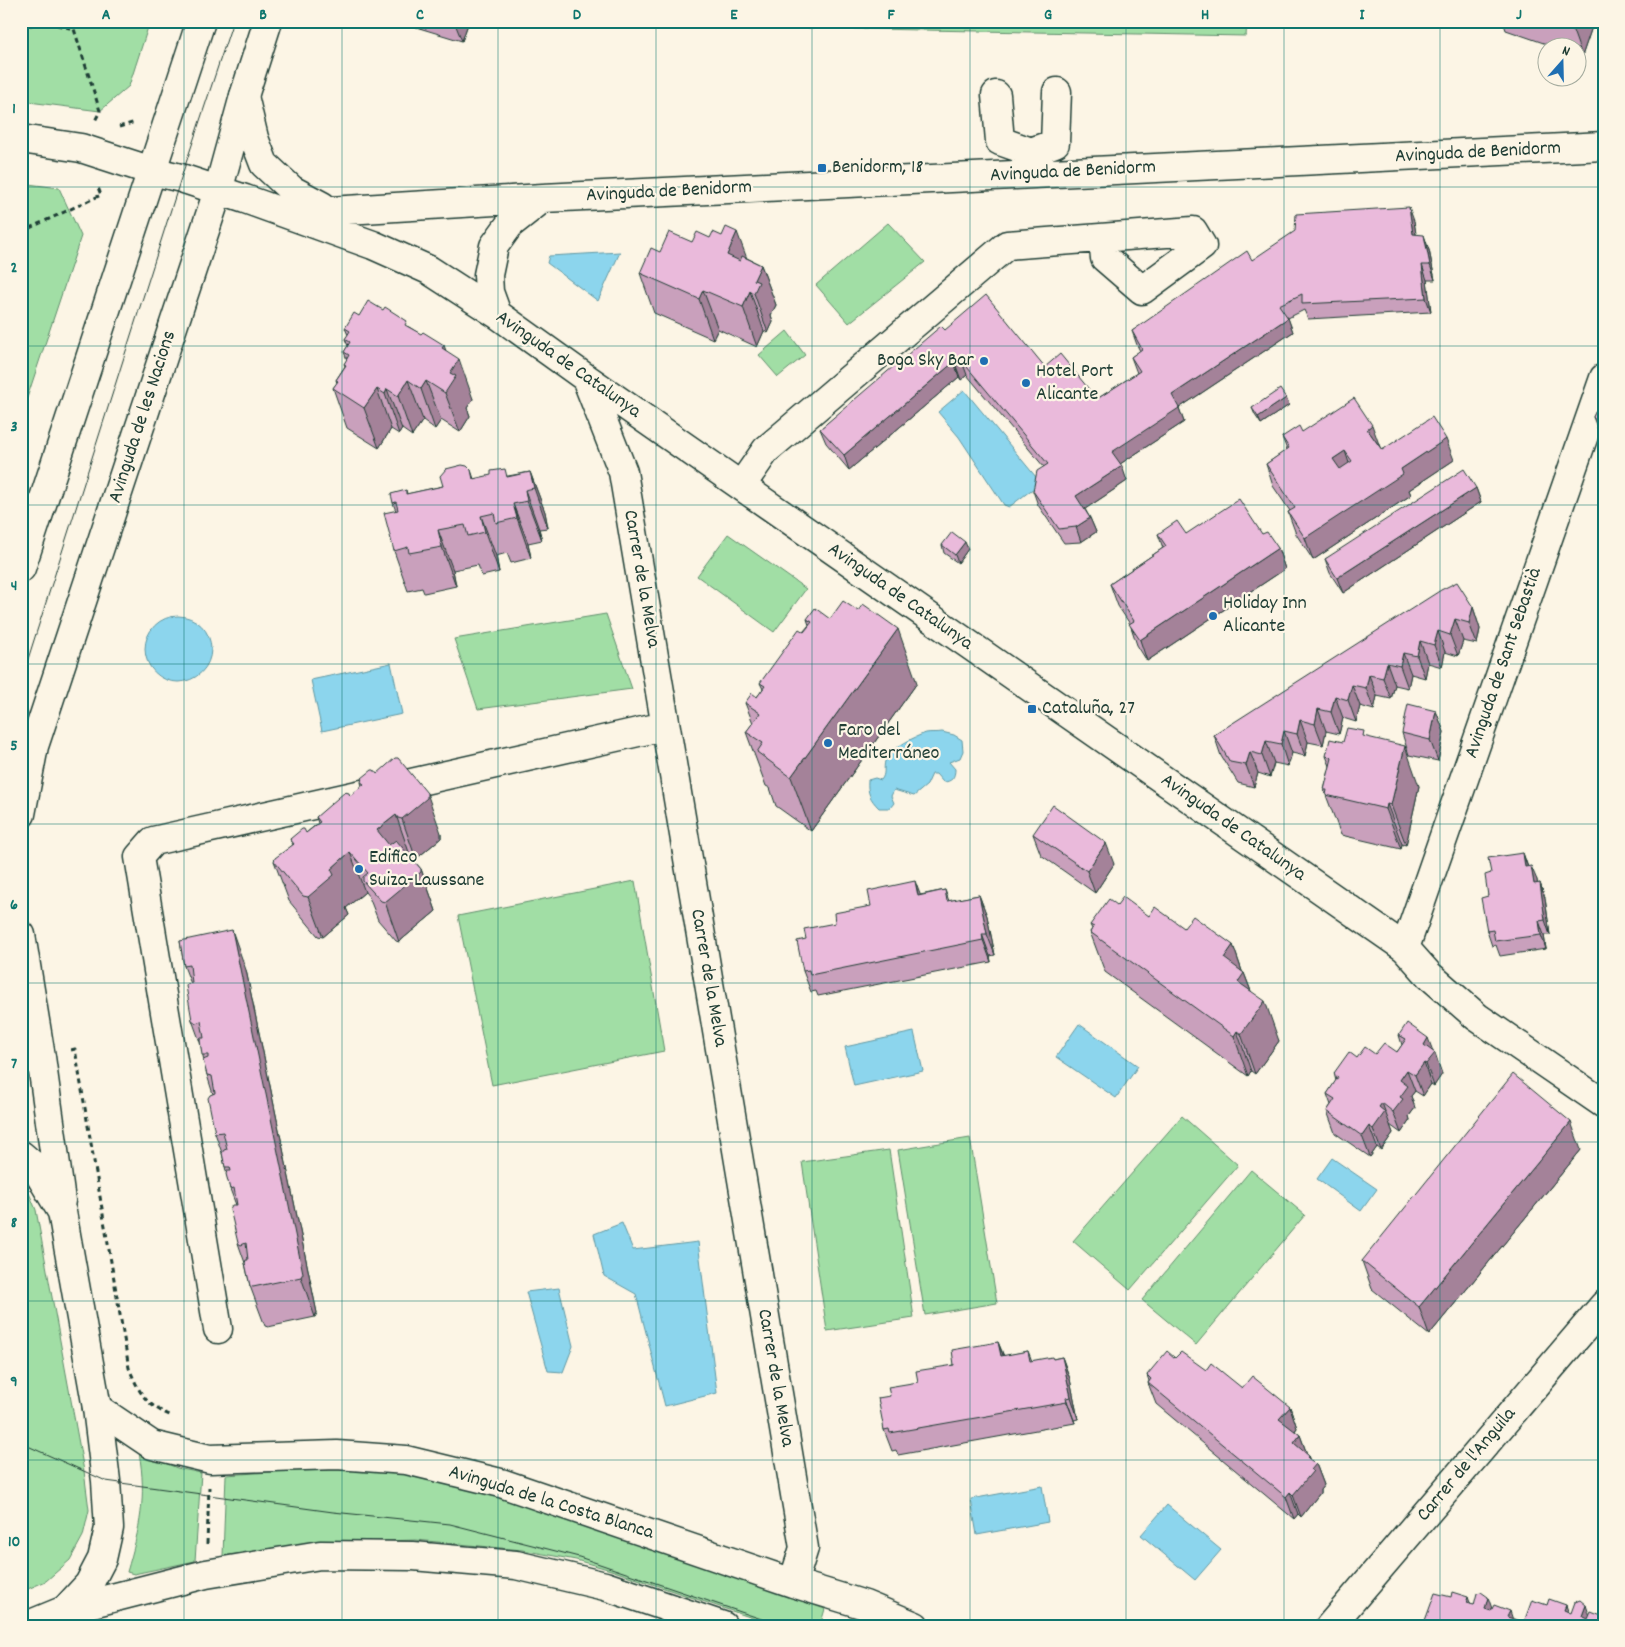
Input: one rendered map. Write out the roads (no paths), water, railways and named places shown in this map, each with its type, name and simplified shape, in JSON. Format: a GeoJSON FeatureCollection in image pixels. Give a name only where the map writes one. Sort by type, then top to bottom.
{"type":"FeatureCollection","features":[{"type":"Feature","properties":{"kind":"street"},"geometry":{"type":"LineString","coordinates":[[21,568],[201,21]]}},
{"type":"Feature","properties":{"kind":"street","name":"Avinguda de les Nacions"},"geometry":{"type":"LineString","coordinates":[[21,814],[34,746],[218,191],[244,96],[268,21]]}},
{"type":"Feature","properties":{"kind":"street"},"geometry":{"type":"LineString","coordinates":[[996,95],[1000,141],[1032,163],[1055,143],[1057,92]]}},
{"type":"Feature","properties":{"kind":"street"},"geometry":{"type":"LineString","coordinates":[[244,96],[254,138],[264,164],[292,190],[330,211]]}},
{"type":"Feature","properties":{"kind":"street","name":"Avinguda de Catalunya"},"geometry":{"type":"LineString","coordinates":[[21,139],[81,148],[152,171],[181,178],[373,245],[429,270],[497,314],[586,378],[1405,948],[1429,975],[1477,1017],[1604,1104]]}},
{"type":"Feature","properties":{"kind":"street","name":"Avinguda de Benidorm"},"geometry":{"type":"LineString","coordinates":[[245,199],[330,211],[543,198],[1032,163],[1604,146]]}},
{"type":"Feature","properties":{"kind":"street"},"geometry":{"type":"LineString","coordinates":[[497,314],[489,292],[488,275],[494,246],[510,224],[543,198]]}},
{"type":"Feature","properties":{"kind":"street"},"geometry":{"type":"LineString","coordinates":[[741,486],[766,450],[1007,245],[1103,238]]}},
{"type":"Feature","properties":{"kind":"street","name":"Carrer de la Melva"},"geometry":{"type":"LineString","coordinates":[[586,378],[623,472],[804,1548],[793,1583]]}},
{"type":"Feature","properties":{"kind":"street","name":"Avinguda de Sant Sebastià"},"geometry":{"type":"LineString","coordinates":[[1405,948],[1604,378]]}},
{"type":"Feature","properties":{"kind":"street"},"geometry":{"type":"LineString","coordinates":[[218,1329],[139,857],[153,841],[665,726]]}},
{"type":"Feature","properties":{"kind":"street"},"geometry":{"type":"LineString","coordinates":[[21,935],[41,1057],[62,1212],[97,1408],[106,1481],[109,1528],[102,1559],[89,1584],[65,1610]]}},
{"type":"Feature","properties":{"kind":"street"},"geometry":{"type":"LineString","coordinates":[[21,1155],[35,1167],[62,1212]]}},
{"type":"Feature","properties":{"kind":"street","name":"Carrer de l'Anguila"},"geometry":{"type":"LineString","coordinates":[[1330,1626],[1604,1305]]}},
{"type":"Feature","properties":{"kind":"street","name":"Avinguda de la Costa Blanca"},"geometry":{"type":"LineString","coordinates":[[97,1408],[152,1445],[210,1459],[337,1455],[406,1460],[501,1483],[793,1583],[865,1605],[915,1626]]}},
{"type":"Feature","properties":{"kind":"street"},"geometry":{"type":"LineString","coordinates":[[26,1626],[65,1610],[206,1574],[320,1555],[413,1556],[516,1565],[605,1586],[724,1626]]}},
{"type":"Feature","properties":{"kind":"water"},"geometry":{"type":"Polygon","coordinates":[[[620,252],[598,301],[547,263],[549,256],[620,252]]]}},
{"type":"Feature","properties":{"kind":"water"},"geometry":{"type":"Polygon","coordinates":[[[964,390],[1036,477],[1034,488],[1009,507],[1004,505],[959,437],[938,412],[964,390]]]}},
{"type":"Feature","properties":{"kind":"water"},"geometry":{"type":"Polygon","coordinates":[[[184,616],[202,625],[209,636],[211,649],[209,662],[202,673],[191,680],[172,682],[154,673],[147,662],[145,643],[154,625],[165,618],[184,616]]]}},
{"type":"Feature","properties":{"kind":"water"},"geometry":{"type":"Polygon","coordinates":[[[391,663],[402,714],[322,731],[311,680],[391,663]]]}},
{"type":"Feature","properties":{"kind":"water"},"geometry":{"type":"Polygon","coordinates":[[[942,732],[954,735],[962,740],[963,751],[960,758],[949,762],[955,769],[952,779],[943,782],[936,774],[932,774],[927,785],[914,796],[894,790],[891,796],[894,803],[890,808],[879,808],[870,796],[868,780],[875,778],[881,780],[885,761],[891,752],[915,737],[926,733],[942,732]]]}},
{"type":"Feature","properties":{"kind":"water"},"geometry":{"type":"Polygon","coordinates":[[[1079,1024],[1138,1066],[1116,1098],[1056,1057],[1079,1024]]]}},
{"type":"Feature","properties":{"kind":"water"},"geometry":{"type":"Polygon","coordinates":[[[914,1032],[923,1071],[854,1086],[845,1047],[914,1032]]]}},
{"type":"Feature","properties":{"kind":"water"},"geometry":{"type":"Polygon","coordinates":[[[1332,1158],[1377,1189],[1361,1211],[1317,1179],[1332,1158]]]}},
{"type":"Feature","properties":{"kind":"water"},"geometry":{"type":"Polygon","coordinates":[[[622,1223],[633,1250],[698,1242],[717,1393],[665,1406],[636,1294],[604,1276],[594,1234],[622,1223]]]}},
{"type":"Feature","properties":{"kind":"water"},"geometry":{"type":"Polygon","coordinates":[[[559,1288],[573,1346],[563,1372],[548,1371],[526,1292],[559,1288]]]}},
{"type":"Feature","properties":{"kind":"water"},"geometry":{"type":"Polygon","coordinates":[[[1042,1486],[1048,1522],[977,1535],[971,1499],[1042,1486]]]}},
{"type":"Feature","properties":{"kind":"water"},"geometry":{"type":"Polygon","coordinates":[[[1167,1505],[1221,1550],[1195,1580],[1141,1535],[1167,1505]]]}},
{"type":"Feature","properties":{"kind":"tram line"},"geometry":{"type":"LineString","coordinates":[[21,681],[233,21]]}},
{"type":"Feature","properties":{"kind":"tram line"},"geometry":{"type":"LineString","coordinates":[[21,1443],[106,1481],[333,1512],[450,1524],[579,1557],[782,1626]]}},
{"type":"Feature","properties":{"kind":"place","name":"Benidorm, 18"},"geometry":{"type":"Point","coordinates":[822,168]}},
{"type":"Feature","properties":{"kind":"place","name":"Boga Sky Bar"},"geometry":{"type":"Point","coordinates":[984,361]}},
{"type":"Feature","properties":{"kind":"place","name":"Hotel Port Alicante"},"geometry":{"type":"Point","coordinates":[1026,383]}},
{"type":"Feature","properties":{"kind":"place","name":"Holiday Inn Alicante"},"geometry":{"type":"Point","coordinates":[1213,616]}},
{"type":"Feature","properties":{"kind":"place","name":"Cataluña, 27"},"geometry":{"type":"Point","coordinates":[1032,709]}},
{"type":"Feature","properties":{"kind":"place","name":"Faro del Mediterráneo"},"geometry":{"type":"Point","coordinates":[828,743]}},
{"type":"Feature","properties":{"kind":"place","name":"Edifico Suiza-Laussane"},"geometry":{"type":"Point","coordinates":[359,869]}}]}
